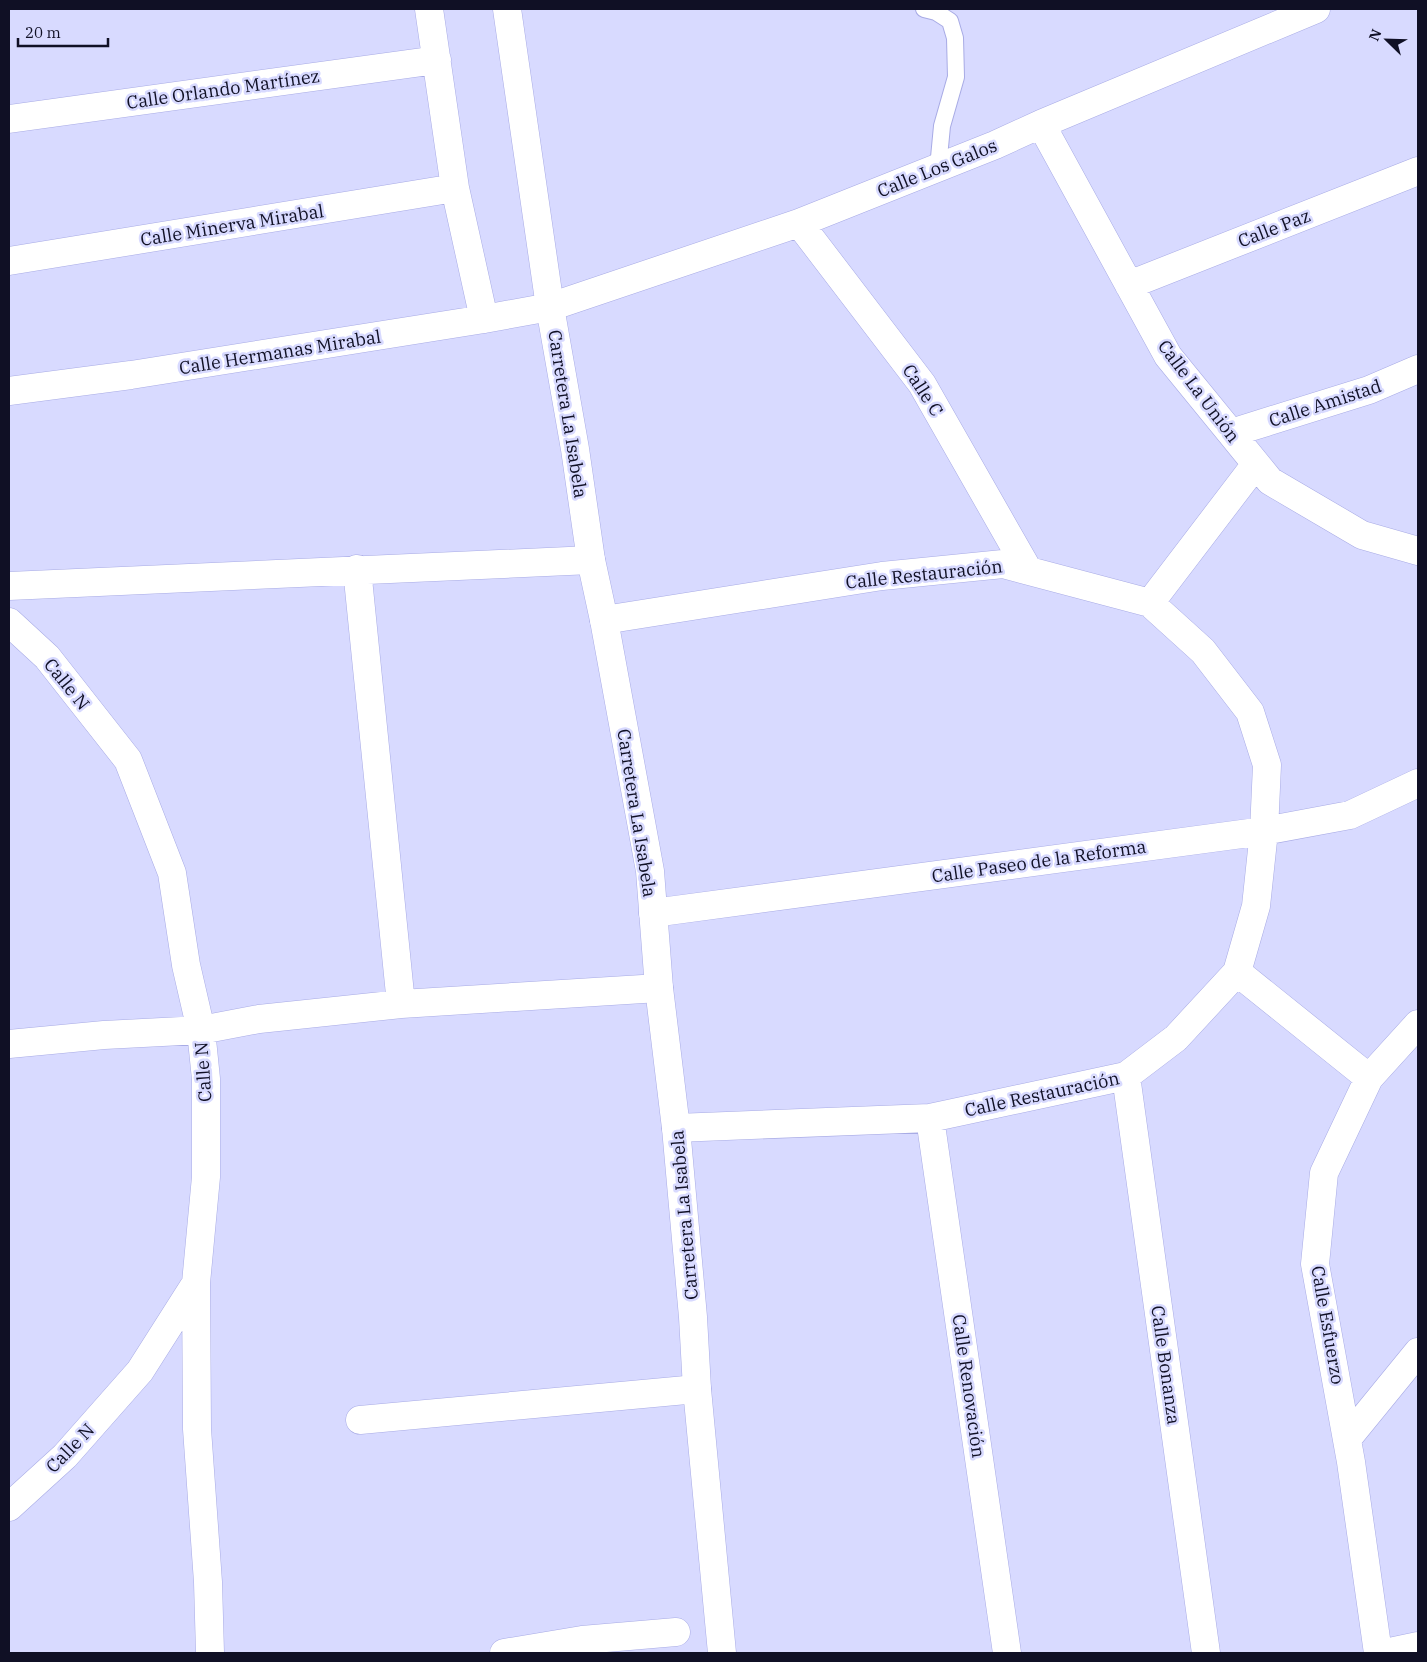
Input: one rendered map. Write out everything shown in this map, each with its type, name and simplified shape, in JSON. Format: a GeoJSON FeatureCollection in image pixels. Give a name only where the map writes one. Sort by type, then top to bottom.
{"type":"FeatureCollection","features":[{"type":"Feature","properties":{"kind":"street"},"geometry":{"type":"LineString","coordinates":[[429,9],[455,188],[484,319]]}},
{"type":"Feature","properties":{"kind":"street","name":"Carretera La Isabela"},"geometry":{"type":"LineString","coordinates":[[507,9],[550,307],[575,449],[591,560],[604,620],[650,871],[659,988],[676,1128],[692,1308],[697,1389],[722,1653]]}},
{"type":"Feature","properties":{"kind":"street","name":"Calle Los Galos"},"geometry":{"type":"LineString","coordinates":[[550,307],[799,223],[995,145],[1316,9]]}},
{"type":"Feature","properties":{"kind":"street","name":"Calle Orlando Martínez"},"geometry":{"type":"LineString","coordinates":[[9,119],[436,60]]}},
{"type":"Feature","properties":{"kind":"street","name":"Calle La Unión"},"geometry":{"type":"LineString","coordinates":[[1041,124],[1168,356],[1270,481],[1362,535],[1418,551]]}},
{"type":"Feature","properties":{"kind":"street","name":"Calle Paz"},"geometry":{"type":"LineString","coordinates":[[1129,285],[1418,171]]}},
{"type":"Feature","properties":{"kind":"street","name":"Calle Minerva Mirabal"},"geometry":{"type":"LineString","coordinates":[[9,260],[455,188]]}},
{"type":"Feature","properties":{"kind":"street","name":"Calle C"},"geometry":{"type":"LineString","coordinates":[[799,223],[922,384],[1028,570]]}},
{"type":"Feature","properties":{"kind":"street","name":"Calle Hermanas Mirabal"},"geometry":{"type":"LineString","coordinates":[[9,391],[131,375],[550,307]]}},
{"type":"Feature","properties":{"kind":"street","name":"Calle Amistad"},"geometry":{"type":"LineString","coordinates":[[1231,433],[1369,390],[1418,369]]}},
{"type":"Feature","properties":{"kind":"street"},"geometry":{"type":"LineString","coordinates":[[1150,603],[1256,464]]}},
{"type":"Feature","properties":{"kind":"street"},"geometry":{"type":"LineString","coordinates":[[9,586],[591,560]]}},
{"type":"Feature","properties":{"kind":"street","name":"Calle Restauración"},"geometry":{"type":"LineString","coordinates":[[604,620],[882,576],[1003,564],[1150,603],[1203,652],[1250,712],[1267,765],[1264,831],[1256,906],[1237,972],[1176,1038],[1126,1076],[930,1118],[676,1128]]}},
{"type":"Feature","properties":{"kind":"street"},"geometry":{"type":"LineString","coordinates":[[357,569],[401,1004]]}},
{"type":"Feature","properties":{"kind":"street","name":"Calle N"},"geometry":{"type":"LineString","coordinates":[[9,622],[47,657],[128,760],[172,873],[186,965],[201,1030],[206,1079],[206,1178],[196,1283],[140,1371],[65,1456],[9,1507]]}},
{"type":"Feature","properties":{"kind":"street","name":"Calle Paseo de la Reforma"},"geometry":{"type":"LineString","coordinates":[[652,913],[1264,831],[1350,815],[1418,783]]}},
{"type":"Feature","properties":{"kind":"street"},"geometry":{"type":"LineString","coordinates":[[1237,972],[1369,1078]]}},
{"type":"Feature","properties":{"kind":"street"},"geometry":{"type":"LineString","coordinates":[[9,1044],[104,1035],[201,1030],[259,1019],[401,1004],[659,988]]}},
{"type":"Feature","properties":{"kind":"street","name":"Calle Esfuerzo"},"geometry":{"type":"LineString","coordinates":[[1378,1653],[1347,1439],[1315,1264],[1324,1173],[1369,1078],[1418,1024]]}},
{"type":"Feature","properties":{"kind":"street","name":"Calle Bonanza"},"geometry":{"type":"LineString","coordinates":[[1126,1076],[1206,1653]]}},
{"type":"Feature","properties":{"kind":"street","name":"Calle Renovación"},"geometry":{"type":"LineString","coordinates":[[930,1118],[1007,1653]]}},
{"type":"Feature","properties":{"kind":"street"},"geometry":{"type":"LineString","coordinates":[[196,1283],[197,1429],[208,1582],[210,1653]]}},
{"type":"Feature","properties":{"kind":"street"},"geometry":{"type":"LineString","coordinates":[[1347,1439],[1418,1352]]}},
{"type":"Feature","properties":{"kind":"street"},"geometry":{"type":"LineString","coordinates":[[360,1420],[697,1389]]}},
{"type":"Feature","properties":{"kind":"street"},"geometry":{"type":"LineString","coordinates":[[504,1653],[582,1640],[676,1632]]}},
{"type":"Feature","properties":{"kind":"street"},"geometry":{"type":"LineString","coordinates":[[1385,1653],[1418,1646]]}},
{"type":"Feature","properties":{"kind":"lane"},"geometry":{"type":"LineString","coordinates":[[924,9],[936,12],[950,21],[955,38],[956,77],[942,126],[938,168]]}}]}
